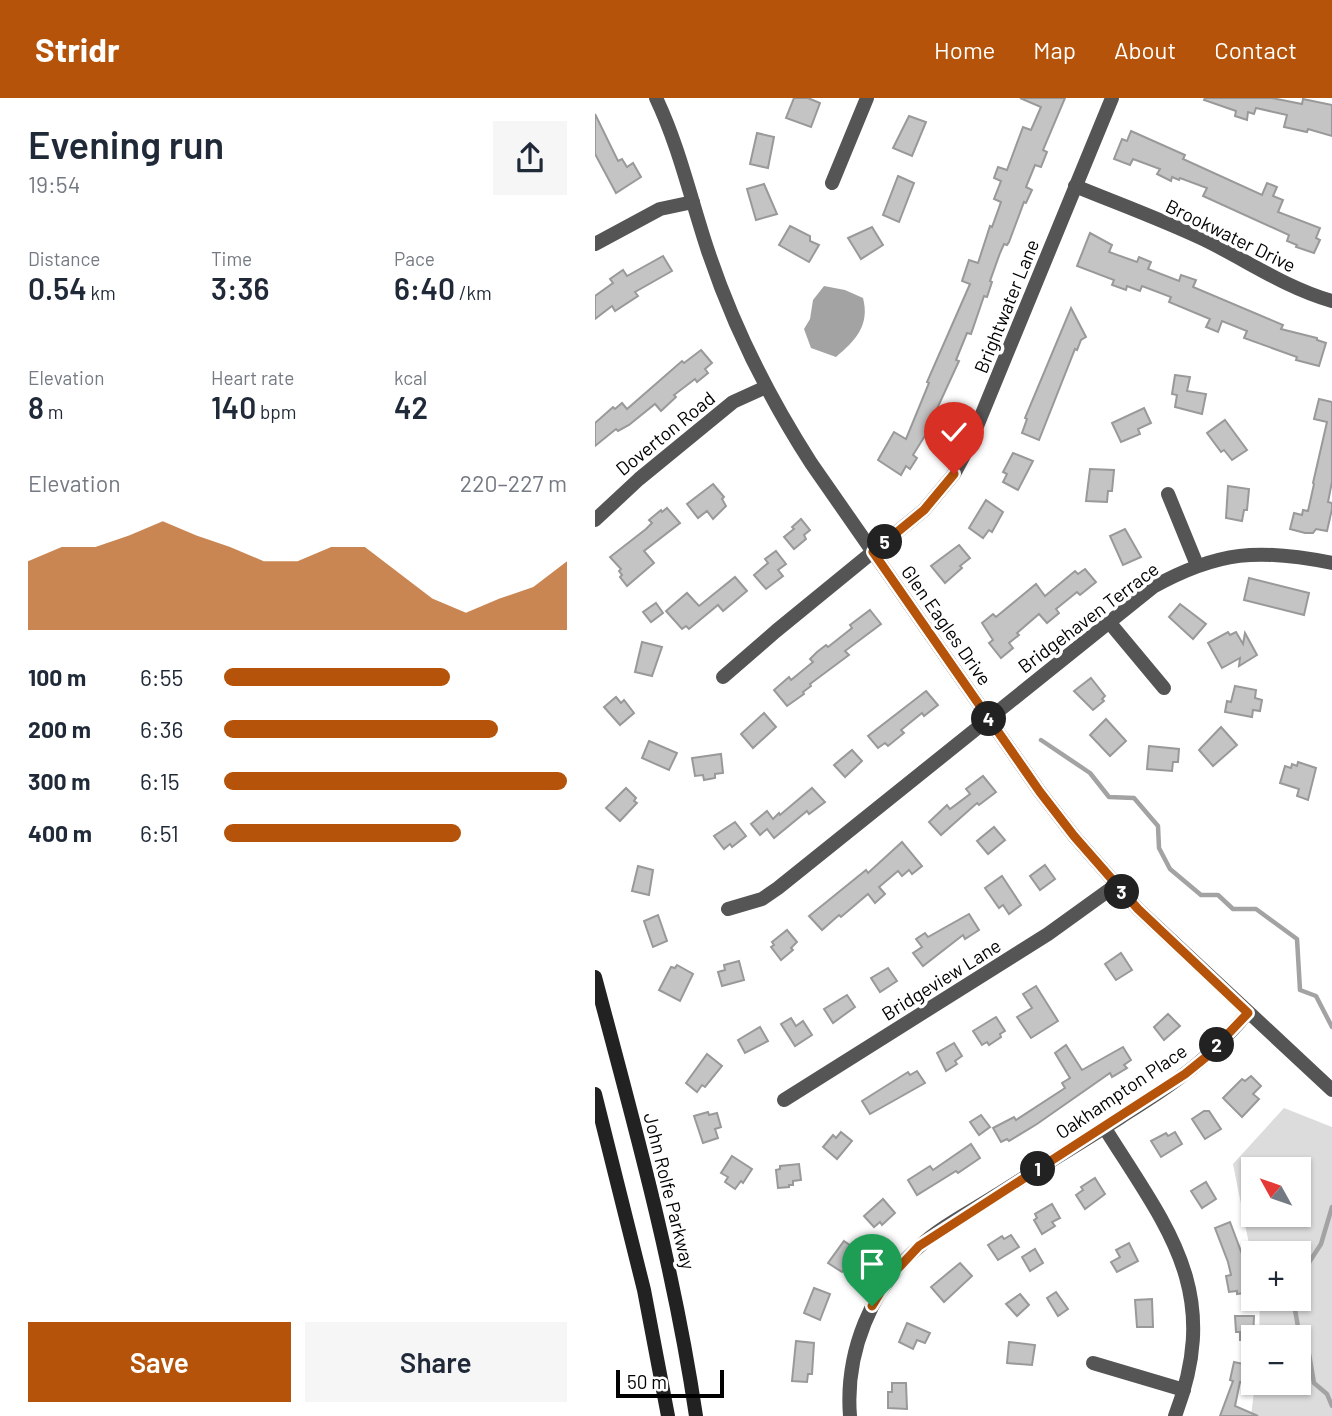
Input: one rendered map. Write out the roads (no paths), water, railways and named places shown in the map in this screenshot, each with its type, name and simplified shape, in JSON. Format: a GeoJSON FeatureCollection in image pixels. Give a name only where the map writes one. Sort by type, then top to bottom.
{"type":"FeatureCollection","features":[{"type":"Feature","properties":{"kind":"main road","name":"John Rolfe Parkway"},"geometry":{"type":"LineString","coordinates":[[595,978],[671,1273],[696,1416]]}},
{"type":"Feature","properties":{"kind":"main road"},"geometry":{"type":"LineString","coordinates":[[595,1094],[644,1290],[668,1416]]}},
{"type":"Feature","properties":{"kind":"street","name":"Glen Eagles Drive"},"geometry":{"type":"LineString","coordinates":[[656,98],[674,142],[728,306],[766,387],[799,444],[1040,792],[1116,885],[1155,926],[1332,1090]]}},
{"type":"Feature","properties":{"kind":"street"},"geometry":{"type":"LineString","coordinates":[[832,183],[867,98]]}},
{"type":"Feature","properties":{"kind":"street","name":"Brightwater Lane"},"geometry":{"type":"LineString","coordinates":[[723,677],[924,510],[954,474],[968,448],[1112,98]]}},
{"type":"Feature","properties":{"kind":"street","name":"Brookwater Drive"},"geometry":{"type":"LineString","coordinates":[[1075,187],[1207,241],[1278,281],[1332,301]]}},
{"type":"Feature","properties":{"kind":"street"},"geometry":{"type":"LineString","coordinates":[[595,244],[660,209],[693,202]]}},
{"type":"Feature","properties":{"kind":"street","name":"Doverton Road"},"geometry":{"type":"LineString","coordinates":[[595,520],[631,486],[733,402],[766,387]]}},
{"type":"Feature","properties":{"kind":"street"},"geometry":{"type":"LineString","coordinates":[[1168,495],[1197,565]]}},
{"type":"Feature","properties":{"kind":"street","name":"Bridgehaven Terrace"},"geometry":{"type":"LineString","coordinates":[[728,909],[762,899],[778,888],[1153,587],[1197,565],[1256,553],[1294,555],[1332,563]]}},
{"type":"Feature","properties":{"kind":"street"},"geometry":{"type":"LineString","coordinates":[[1109,622],[1164,688]]}},
{"type":"Feature","properties":{"kind":"street","name":"Bridgeview Lane"},"geometry":{"type":"LineString","coordinates":[[785,1100],[1048,934],[1116,885]]}},
{"type":"Feature","properties":{"kind":"street","name":"Oakhampton Place"},"geometry":{"type":"LineString","coordinates":[[850,1416],[852,1367],[864,1322],[889,1278],[902,1263],[940,1231],[1185,1074],[1206,1057],[1248,1013]]}},
{"type":"Feature","properties":{"kind":"street"},"geometry":{"type":"LineString","coordinates":[[1104,1127],[1175,1244],[1185,1266],[1191,1292],[1193,1349],[1175,1416]]}},
{"type":"Feature","properties":{"kind":"street"},"geometry":{"type":"LineString","coordinates":[[1093,1363],[1184,1390]]}},
{"type":"Feature","properties":{"kind":"waterway"},"geometry":{"type":"LineString","coordinates":[[1041,740],[1090,773],[1109,797],[1134,798],[1158,826],[1159,848],[1170,869],[1201,895],[1218,895],[1233,909],[1256,909],[1297,939],[1300,990],[1316,996],[1332,1027]]}},
{"type":"Feature","properties":{"kind":"waterway"},"geometry":{"type":"LineString","coordinates":[[1311,1259],[1321,1244],[1332,1207]]}},
{"type":"Feature","properties":{"kind":"waterway"},"geometry":{"type":"LineString","coordinates":[[1295,1311],[1298,1325]]}},
{"type":"Feature","properties":{"kind":"waterway"},"geometry":{"type":"LineString","coordinates":[[1311,1366],[1314,1383],[1327,1394],[1332,1406]]}}]}
